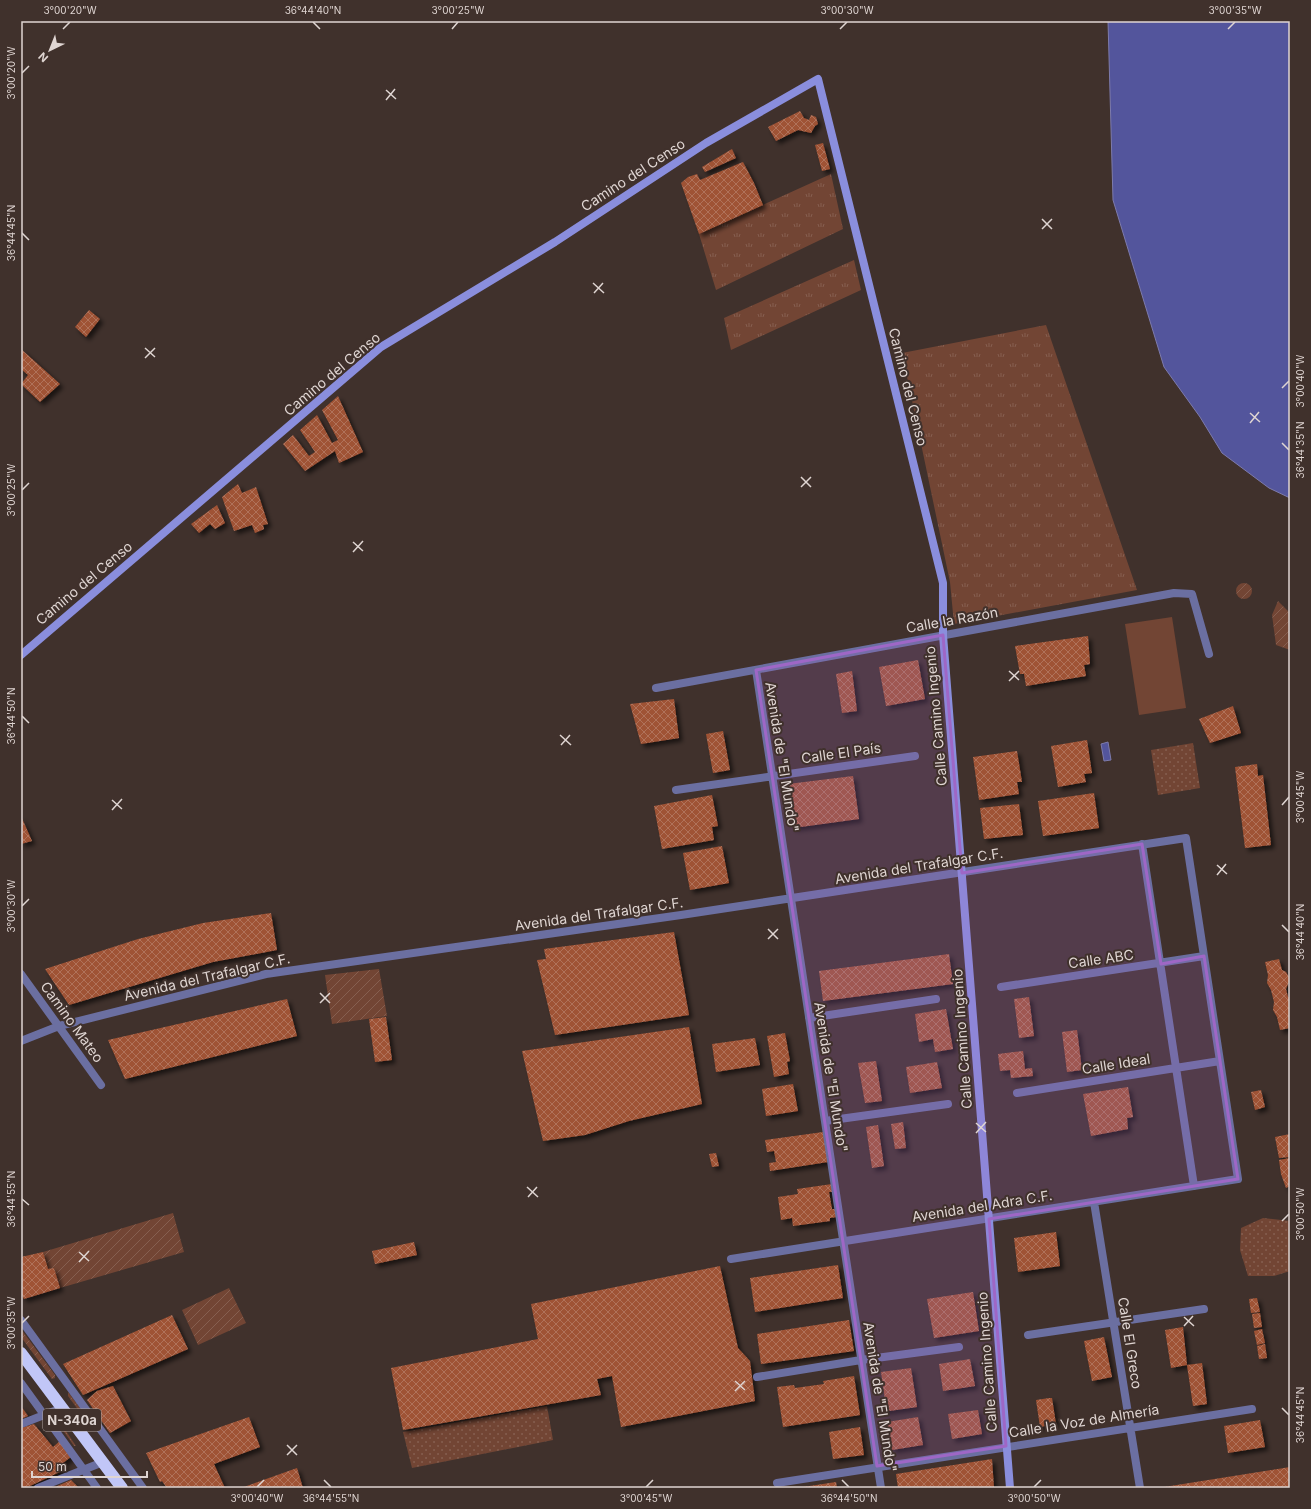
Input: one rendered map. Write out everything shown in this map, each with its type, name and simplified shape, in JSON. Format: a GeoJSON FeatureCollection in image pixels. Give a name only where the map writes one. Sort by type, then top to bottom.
{"type":"FeatureCollection","features":[{"type":"Feature","properties":{"kind":"highway","name":"N-340a"},"geometry":{"type":"LineString","coordinates":[[21,1353],[122,1488]]}},
{"type":"Feature","properties":{"kind":"street","name":"Camino del Censo"},"geometry":{"type":"LineString","coordinates":[[21,655],[381,347],[555,242],[706,143],[818,79],[943,583],[943,635]]}},
{"type":"Feature","properties":{"kind":"street","name":"Calle la Razón"},"geometry":{"type":"LineString","coordinates":[[656,688],[1174,593],[1192,594],[1209,654]]}},
{"type":"Feature","properties":{"kind":"street","name":"Calle Camino Ingenio"},"geometry":{"type":"LineString","coordinates":[[943,635],[1010,1488]]}},
{"type":"Feature","properties":{"kind":"street","name":"Avenida de \"El Mundo\""},"geometry":{"type":"LineString","coordinates":[[756,670],[881,1488]]}},
{"type":"Feature","properties":{"kind":"street","name":"Calle El País"},"geometry":{"type":"LineString","coordinates":[[676,790],[915,756]]}},
{"type":"Feature","properties":{"kind":"street","name":"Avenida del Trafalgar C.F."},"geometry":{"type":"LineString","coordinates":[[21,1041],[59,1026],[266,974],[681,915],[790,897],[962,873],[1186,838],[1204,956]]}},
{"type":"Feature","properties":{"kind":"street"},"geometry":{"type":"LineString","coordinates":[[1142,844],[1194,1186]]}},
{"type":"Feature","properties":{"kind":"street"},"geometry":{"type":"LineString","coordinates":[[1204,956],[1220,1060]]}},
{"type":"Feature","properties":{"kind":"street","name":"Calle ABC"},"geometry":{"type":"LineString","coordinates":[[1001,986],[1161,964],[1204,956]]}},
{"type":"Feature","properties":{"kind":"street","name":"Camino Mateo"},"geometry":{"type":"LineString","coordinates":[[21,974],[102,1085]]}},
{"type":"Feature","properties":{"kind":"street"},"geometry":{"type":"LineString","coordinates":[[809,1018],[936,999]]}},
{"type":"Feature","properties":{"kind":"street","name":"Avenida del Adra C.F."},"geometry":{"type":"LineString","coordinates":[[731,1259],[1238,1179],[1220,1060]]}},
{"type":"Feature","properties":{"kind":"street","name":"Calle Ideal"},"geometry":{"type":"LineString","coordinates":[[1017,1093],[1220,1060]]}},
{"type":"Feature","properties":{"kind":"street"},"geometry":{"type":"LineString","coordinates":[[825,1121],[948,1104]]}},
{"type":"Feature","properties":{"kind":"street","name":"Calle El Greco"},"geometry":{"type":"LineString","coordinates":[[1094,1202],[1140,1488]]}},
{"type":"Feature","properties":{"kind":"street"},"geometry":{"type":"LineString","coordinates":[[1028,1335],[1204,1310]]}},
{"type":"Feature","properties":{"kind":"street"},"geometry":{"type":"LineString","coordinates":[[21,1320],[144,1488]]}},
{"type":"Feature","properties":{"kind":"street"},"geometry":{"type":"LineString","coordinates":[[757,1377],[861,1360],[959,1348]]}},
{"type":"Feature","properties":{"kind":"street"},"geometry":{"type":"LineString","coordinates":[[21,1383],[97,1488]]}},
{"type":"Feature","properties":{"kind":"street"},"geometry":{"type":"LineString","coordinates":[[21,1424],[62,1408]]}},
{"type":"Feature","properties":{"kind":"street","name":"Calle la Voz de Almería"},"geometry":{"type":"LineString","coordinates":[[777,1483],[1252,1408]]}},
{"type":"Feature","properties":{"kind":"street"},"geometry":{"type":"LineString","coordinates":[[38,1488],[103,1462]]}},
{"type":"Feature","properties":{"kind":"highlighted area"},"geometry":{"type":"Polygon","coordinates":[[[943,635],[962,873],[1142,844],[1161,964],[1204,956],[1238,1179],[989,1219],[1006,1446],[877,1466],[756,670],[943,635]]]}},
{"type":"Feature","properties":{"kind":"green space"},"geometry":{"type":"Polygon","coordinates":[[[831,174],[843,229],[716,290],[699,234],[831,174]]]}},
{"type":"Feature","properties":{"kind":"green space"},"geometry":{"type":"Polygon","coordinates":[[[854,260],[861,290],[731,350],[724,318],[854,260]]]}},
{"type":"Feature","properties":{"kind":"green space"},"geometry":{"type":"Polygon","coordinates":[[[1046,325],[1137,590],[954,624],[950,582],[902,353],[1046,325]]]}},
{"type":"Feature","properties":{"kind":"green space"},"geometry":{"type":"Polygon","coordinates":[[[1241,583],[1247,583],[1252,588],[1250,597],[1247,599],[1241,599],[1236,594],[1236,588],[1241,583]]]}},
{"type":"Feature","properties":{"kind":"green space"},"geometry":{"type":"Polygon","coordinates":[[[1278,601],[1290,613],[1290,650],[1276,645],[1272,615],[1278,601]]]}},
{"type":"Feature","properties":{"kind":"green space"},"geometry":{"type":"Polygon","coordinates":[[[1172,617],[1186,708],[1139,715],[1125,624],[1172,617]]]}},
{"type":"Feature","properties":{"kind":"green space"},"geometry":{"type":"Polygon","coordinates":[[[1193,743],[1200,788],[1158,795],[1151,750],[1193,743]]]}},
{"type":"Feature","properties":{"kind":"green space"},"geometry":{"type":"Polygon","coordinates":[[[379,969],[387,1016],[332,1024],[325,975],[379,969]]]}},
{"type":"Feature","properties":{"kind":"green space"},"geometry":{"type":"Polygon","coordinates":[[[173,1213],[184,1252],[60,1288],[54,1268],[48,1269],[43,1252],[173,1213]]]}},
{"type":"Feature","properties":{"kind":"green space"},"geometry":{"type":"Polygon","coordinates":[[[1263,1218],[1290,1221],[1290,1271],[1274,1276],[1248,1276],[1240,1250],[1241,1228],[1263,1218]]]}},
{"type":"Feature","properties":{"kind":"green space"},"geometry":{"type":"Polygon","coordinates":[[[229,1288],[246,1323],[198,1345],[182,1310],[229,1288]]]}},
{"type":"Feature","properties":{"kind":"green space"},"geometry":{"type":"Polygon","coordinates":[[[21,1329],[55,1375],[55,1378],[52,1379],[21,1337],[21,1329]]]}},
{"type":"Feature","properties":{"kind":"green space"},"geometry":{"type":"Polygon","coordinates":[[[68,1392],[90,1421],[89,1423],[68,1396],[68,1392]]]}},
{"type":"Feature","properties":{"kind":"green space"},"geometry":{"type":"Polygon","coordinates":[[[547,1406],[553,1440],[412,1468],[403,1432],[547,1406]]]}},
{"type":"Feature","properties":{"kind":"green space"},"geometry":{"type":"Polygon","coordinates":[[[55,1419],[58,1419],[76,1446],[74,1446],[55,1419]]]}},
{"type":"Feature","properties":{"kind":"shaded area"},"geometry":{"type":"Polygon","coordinates":[[[1108,21],[1290,21],[1290,498],[1269,488],[1222,453],[1200,417],[1164,367],[1113,200],[1108,21]]]}},
{"type":"Feature","properties":{"kind":"shaded area"},"geometry":{"type":"Polygon","coordinates":[[[1108,742],[1111,760],[1104,761],[1101,744],[1108,742]]]}},
{"type":"Feature","properties":{"kind":"building"},"geometry":{"type":"Polygon","coordinates":[[[800,111],[804,118],[809,120],[811,115],[816,117],[818,124],[811,133],[798,130],[776,141],[768,127],[800,111]]]}},
{"type":"Feature","properties":{"kind":"building"},"geometry":{"type":"Polygon","coordinates":[[[823,143],[830,169],[822,171],[815,145],[823,143]]]}},
{"type":"Feature","properties":{"kind":"building"},"geometry":{"type":"Polygon","coordinates":[[[732,149],[736,158],[705,172],[702,167],[732,149]]]}},
{"type":"Feature","properties":{"kind":"building"},"geometry":{"type":"Polygon","coordinates":[[[743,162],[763,205],[699,234],[681,183],[688,177],[697,174],[700,180],[743,162]]]}},
{"type":"Feature","properties":{"kind":"building"},"geometry":{"type":"Polygon","coordinates":[[[89,310],[100,319],[86,337],[75,327],[89,310]]]}},
{"type":"Feature","properties":{"kind":"building"},"geometry":{"type":"Polygon","coordinates":[[[21,349],[60,384],[40,402],[21,384],[28,375],[21,369],[21,349]]]}},
{"type":"Feature","properties":{"kind":"building"},"geometry":{"type":"Polygon","coordinates":[[[338,396],[363,452],[339,463],[335,451],[305,471],[283,444],[293,435],[309,456],[315,452],[300,430],[317,415],[332,443],[338,440],[322,410],[338,396]]]}},
{"type":"Feature","properties":{"kind":"building"},"geometry":{"type":"Polygon","coordinates":[[[238,484],[242,493],[256,487],[268,524],[263,525],[264,529],[255,533],[252,525],[234,531],[222,497],[238,484]]]}},
{"type":"Feature","properties":{"kind":"building"},"geometry":{"type":"Polygon","coordinates":[[[217,505],[225,523],[215,529],[210,524],[199,533],[191,524],[217,505]]]}},
{"type":"Feature","properties":{"kind":"building"},"geometry":{"type":"Polygon","coordinates":[[[1088,636],[1090,664],[1084,665],[1086,676],[1026,686],[1024,674],[1020,674],[1015,646],[1088,636]]]}},
{"type":"Feature","properties":{"kind":"building"},"geometry":{"type":"Polygon","coordinates":[[[918,660],[925,699],[886,706],[879,667],[918,660]]]}},
{"type":"Feature","properties":{"kind":"building"},"geometry":{"type":"Polygon","coordinates":[[[852,671],[857,711],[842,713],[836,674],[852,671]]]}},
{"type":"Feature","properties":{"kind":"building"},"geometry":{"type":"Polygon","coordinates":[[[674,699],[679,738],[641,744],[630,704],[674,699]]]}},
{"type":"Feature","properties":{"kind":"building"},"geometry":{"type":"Polygon","coordinates":[[[1233,706],[1241,733],[1210,743],[1199,719],[1233,706]]]}},
{"type":"Feature","properties":{"kind":"building"},"geometry":{"type":"Polygon","coordinates":[[[723,731],[730,770],[713,773],[706,734],[723,731]]]}},
{"type":"Feature","properties":{"kind":"building"},"geometry":{"type":"Polygon","coordinates":[[[1087,740],[1092,773],[1084,774],[1086,782],[1058,787],[1051,746],[1087,740]]]}},
{"type":"Feature","properties":{"kind":"building"},"geometry":{"type":"Polygon","coordinates":[[[1017,751],[1022,782],[1017,782],[1019,794],[979,800],[973,757],[1017,751]]]}},
{"type":"Feature","properties":{"kind":"building"},"geometry":{"type":"Polygon","coordinates":[[[1257,764],[1258,776],[1263,775],[1271,845],[1245,848],[1235,767],[1257,764]]]}},
{"type":"Feature","properties":{"kind":"building"},"geometry":{"type":"Polygon","coordinates":[[[853,776],[859,819],[793,828],[788,784],[853,776]]]}},
{"type":"Feature","properties":{"kind":"building"},"geometry":{"type":"Polygon","coordinates":[[[1094,793],[1099,828],[1043,836],[1038,801],[1094,793]]]}},
{"type":"Feature","properties":{"kind":"building"},"geometry":{"type":"Polygon","coordinates":[[[712,795],[718,826],[712,827],[714,840],[662,849],[654,806],[712,795]]]}},
{"type":"Feature","properties":{"kind":"building"},"geometry":{"type":"Polygon","coordinates":[[[1019,804],[1023,835],[984,839],[980,808],[1019,804]]]}},
{"type":"Feature","properties":{"kind":"building"},"geometry":{"type":"Polygon","coordinates":[[[21,816],[32,841],[21,844],[21,816]]]}},
{"type":"Feature","properties":{"kind":"building"},"geometry":{"type":"Polygon","coordinates":[[[722,846],[729,883],[690,890],[683,853],[722,846]]]}},
{"type":"Feature","properties":{"kind":"building"},"geometry":{"type":"Polygon","coordinates":[[[271,913],[277,950],[213,962],[69,1005],[45,969],[138,939],[203,923],[271,913]]]}},
{"type":"Feature","properties":{"kind":"building"},"geometry":{"type":"Polygon","coordinates":[[[674,932],[689,1015],[555,1035],[537,960],[546,959],[544,949],[674,932]]]}},
{"type":"Feature","properties":{"kind":"building"},"geometry":{"type":"Polygon","coordinates":[[[949,954],[953,984],[823,1001],[819,971],[949,954]]]}},
{"type":"Feature","properties":{"kind":"building"},"geometry":{"type":"Polygon","coordinates":[[[1279,959],[1282,970],[1286,972],[1290,979],[1286,989],[1288,997],[1290,998],[1290,1028],[1280,1030],[1277,1017],[1273,1010],[1274,1002],[1271,990],[1267,983],[1268,975],[1265,962],[1279,959]]]}},
{"type":"Feature","properties":{"kind":"building"},"geometry":{"type":"Polygon","coordinates":[[[1029,997],[1034,1036],[1019,1038],[1014,999],[1029,997]]]}},
{"type":"Feature","properties":{"kind":"building"},"geometry":{"type":"Polygon","coordinates":[[[287,999],[297,1036],[125,1079],[108,1040],[287,999]]]}},
{"type":"Feature","properties":{"kind":"building"},"geometry":{"type":"Polygon","coordinates":[[[946,1009],[953,1049],[935,1052],[933,1039],[919,1042],[915,1014],[946,1009]]]}},
{"type":"Feature","properties":{"kind":"building"},"geometry":{"type":"Polygon","coordinates":[[[386,1017],[392,1060],[375,1062],[369,1019],[386,1017]]]}},
{"type":"Feature","properties":{"kind":"building"},"geometry":{"type":"Polygon","coordinates":[[[689,1027],[702,1104],[629,1121],[585,1135],[543,1141],[522,1051],[689,1027]]]}},
{"type":"Feature","properties":{"kind":"building"},"geometry":{"type":"Polygon","coordinates":[[[1077,1030],[1082,1070],[1067,1072],[1062,1032],[1077,1030]]]}},
{"type":"Feature","properties":{"kind":"building"},"geometry":{"type":"Polygon","coordinates":[[[785,1033],[790,1061],[787,1062],[789,1074],[774,1077],[767,1036],[785,1033]]]}},
{"type":"Feature","properties":{"kind":"building"},"geometry":{"type":"Polygon","coordinates":[[[755,1038],[760,1065],[716,1072],[712,1044],[755,1038]]]}},
{"type":"Feature","properties":{"kind":"building"},"geometry":{"type":"Polygon","coordinates":[[[1023,1051],[1025,1069],[1032,1068],[1033,1076],[1011,1078],[1010,1070],[1000,1071],[998,1054],[1023,1051]]]}},
{"type":"Feature","properties":{"kind":"building"},"geometry":{"type":"Polygon","coordinates":[[[876,1061],[882,1101],[865,1103],[858,1063],[876,1061]]]}},
{"type":"Feature","properties":{"kind":"building"},"geometry":{"type":"Polygon","coordinates":[[[937,1062],[942,1088],[910,1093],[906,1067],[937,1062]]]}},
{"type":"Feature","properties":{"kind":"building"},"geometry":{"type":"Polygon","coordinates":[[[793,1084],[798,1111],[766,1116],[762,1089],[793,1084]]]}},
{"type":"Feature","properties":{"kind":"building"},"geometry":{"type":"Polygon","coordinates":[[[1128,1087],[1133,1117],[1127,1118],[1128,1129],[1091,1136],[1083,1094],[1128,1087]]]}},
{"type":"Feature","properties":{"kind":"building"},"geometry":{"type":"Polygon","coordinates":[[[1261,1090],[1265,1107],[1255,1110],[1251,1092],[1261,1090]]]}},
{"type":"Feature","properties":{"kind":"building"},"geometry":{"type":"Polygon","coordinates":[[[903,1122],[906,1148],[895,1149],[891,1124],[903,1122]]]}},
{"type":"Feature","properties":{"kind":"building"},"geometry":{"type":"Polygon","coordinates":[[[878,1125],[884,1166],[872,1168],[866,1127],[878,1125]]]}},
{"type":"Feature","properties":{"kind":"building"},"geometry":{"type":"Polygon","coordinates":[[[823,1132],[828,1162],[770,1171],[769,1163],[776,1162],[774,1151],[767,1152],[765,1140],[823,1132]]]}},
{"type":"Feature","properties":{"kind":"building"},"geometry":{"type":"Polygon","coordinates":[[[1290,1134],[1290,1157],[1279,1158],[1275,1137],[1290,1134]]]}},
{"type":"Feature","properties":{"kind":"building"},"geometry":{"type":"Polygon","coordinates":[[[716,1153],[719,1166],[712,1167],[709,1154],[716,1153]]]}},
{"type":"Feature","properties":{"kind":"building"},"geometry":{"type":"Polygon","coordinates":[[[1290,1158],[1290,1186],[1286,1188],[1281,1174],[1279,1160],[1290,1158]]]}},
{"type":"Feature","properties":{"kind":"building"},"geometry":{"type":"Polygon","coordinates":[[[832,1184],[833,1192],[829,1192],[832,1209],[836,1209],[837,1217],[830,1218],[830,1221],[793,1226],[792,1218],[781,1220],[778,1197],[798,1194],[797,1189],[832,1184]]]}},
{"type":"Feature","properties":{"kind":"building"},"geometry":{"type":"Polygon","coordinates":[[[1056,1232],[1060,1266],[1018,1272],[1014,1238],[1056,1232]]]}},
{"type":"Feature","properties":{"kind":"building"},"geometry":{"type":"Polygon","coordinates":[[[414,1242],[417,1255],[375,1264],[372,1251],[414,1242]]]}},
{"type":"Feature","properties":{"kind":"building"},"geometry":{"type":"Polygon","coordinates":[[[43,1252],[48,1269],[54,1268],[60,1288],[24,1299],[21,1294],[21,1257],[43,1252]]]}},
{"type":"Feature","properties":{"kind":"building"},"geometry":{"type":"Polygon","coordinates":[[[838,1265],[843,1298],[755,1312],[750,1278],[838,1265]]]}},
{"type":"Feature","properties":{"kind":"building"},"geometry":{"type":"Polygon","coordinates":[[[720,1266],[738,1348],[750,1361],[755,1401],[621,1427],[612,1376],[597,1379],[601,1395],[403,1430],[391,1368],[538,1339],[531,1304],[720,1266]]]}},
{"type":"Feature","properties":{"kind":"building"},"geometry":{"type":"Polygon","coordinates":[[[973,1292],[979,1331],[934,1338],[927,1299],[973,1292]]]}},
{"type":"Feature","properties":{"kind":"building"},"geometry":{"type":"Polygon","coordinates":[[[1257,1298],[1260,1312],[1251,1313],[1249,1299],[1257,1298]]]}},
{"type":"Feature","properties":{"kind":"building"},"geometry":{"type":"Polygon","coordinates":[[[1260,1313],[1262,1327],[1254,1328],[1252,1314],[1260,1313]]]}},
{"type":"Feature","properties":{"kind":"building"},"geometry":{"type":"Polygon","coordinates":[[[172,1315],[188,1349],[83,1395],[63,1364],[172,1315]]]}},
{"type":"Feature","properties":{"kind":"building"},"geometry":{"type":"Polygon","coordinates":[[[849,1320],[854,1351],[761,1364],[757,1334],[849,1320]]]}},
{"type":"Feature","properties":{"kind":"building"},"geometry":{"type":"Polygon","coordinates":[[[1183,1327],[1187,1365],[1171,1368],[1165,1330],[1183,1327]]]}},
{"type":"Feature","properties":{"kind":"building"},"geometry":{"type":"Polygon","coordinates":[[[1262,1329],[1265,1343],[1257,1345],[1254,1331],[1262,1329]]]}},
{"type":"Feature","properties":{"kind":"building"},"geometry":{"type":"Polygon","coordinates":[[[1104,1337],[1112,1377],[1092,1381],[1084,1341],[1104,1337]]]}},
{"type":"Feature","properties":{"kind":"building"},"geometry":{"type":"Polygon","coordinates":[[[1265,1344],[1267,1358],[1259,1359],[1257,1346],[1265,1344]]]}},
{"type":"Feature","properties":{"kind":"building"},"geometry":{"type":"Polygon","coordinates":[[[970,1359],[975,1386],[943,1391],[939,1364],[970,1359]]]}},
{"type":"Feature","properties":{"kind":"building"},"geometry":{"type":"Polygon","coordinates":[[[1202,1363],[1207,1404],[1193,1406],[1187,1365],[1202,1363]]]}},
{"type":"Feature","properties":{"kind":"building"},"geometry":{"type":"Polygon","coordinates":[[[911,1368],[917,1407],[882,1412],[881,1400],[885,1400],[881,1372],[911,1368]]]}},
{"type":"Feature","properties":{"kind":"building"},"geometry":{"type":"Polygon","coordinates":[[[854,1376],[860,1415],[783,1427],[777,1387],[794,1385],[795,1388],[824,1384],[823,1381],[854,1376]]]}},
{"type":"Feature","properties":{"kind":"building"},"geometry":{"type":"Polygon","coordinates":[[[113,1386],[131,1421],[110,1433],[87,1400],[97,1391],[113,1386]]]}},
{"type":"Feature","properties":{"kind":"building"},"geometry":{"type":"Polygon","coordinates":[[[1052,1398],[1056,1424],[1040,1427],[1036,1400],[1052,1398]]]}},
{"type":"Feature","properties":{"kind":"building"},"geometry":{"type":"Polygon","coordinates":[[[21,1406],[28,1416],[21,1419],[21,1406]]]}},
{"type":"Feature","properties":{"kind":"building"},"geometry":{"type":"Polygon","coordinates":[[[978,1410],[982,1434],[952,1439],[948,1414],[978,1410]]]}},
{"type":"Feature","properties":{"kind":"building"},"geometry":{"type":"Polygon","coordinates":[[[249,1417],[260,1447],[214,1464],[225,1488],[167,1488],[162,1481],[160,1482],[146,1453],[249,1417]]]}},
{"type":"Feature","properties":{"kind":"building"},"geometry":{"type":"Polygon","coordinates":[[[918,1417],[923,1445],[892,1450],[887,1422],[918,1417]]]}},
{"type":"Feature","properties":{"kind":"building"},"geometry":{"type":"Polygon","coordinates":[[[1260,1420],[1265,1447],[1228,1453],[1224,1426],[1260,1420]]]}},
{"type":"Feature","properties":{"kind":"building"},"geometry":{"type":"Polygon","coordinates":[[[34,1424],[53,1447],[60,1441],[72,1456],[63,1463],[66,1469],[30,1486],[21,1488],[21,1428],[34,1424]]]}},
{"type":"Feature","properties":{"kind":"building"},"geometry":{"type":"Polygon","coordinates":[[[860,1427],[864,1455],[833,1459],[829,1432],[860,1427]]]}},
{"type":"Feature","properties":{"kind":"building"},"geometry":{"type":"Polygon","coordinates":[[[992,1459],[994,1488],[898,1488],[896,1474],[992,1459]]]}},
{"type":"Feature","properties":{"kind":"building"},"geometry":{"type":"Polygon","coordinates":[[[1290,1467],[1290,1488],[1164,1488],[1164,1487],[1290,1467]]]}},
{"type":"Feature","properties":{"kind":"building"},"geometry":{"type":"Polygon","coordinates":[[[297,1468],[303,1488],[241,1488],[297,1468]]]}},
{"type":"Feature","properties":{"kind":"building"},"geometry":{"type":"Polygon","coordinates":[[[71,1480],[79,1488],[53,1488],[71,1480]]]}},
{"type":"Feature","properties":{"kind":"building"},"geometry":{"type":"Polygon","coordinates":[[[836,1482],[837,1488],[803,1488],[803,1487],[836,1482]]]}}]}
